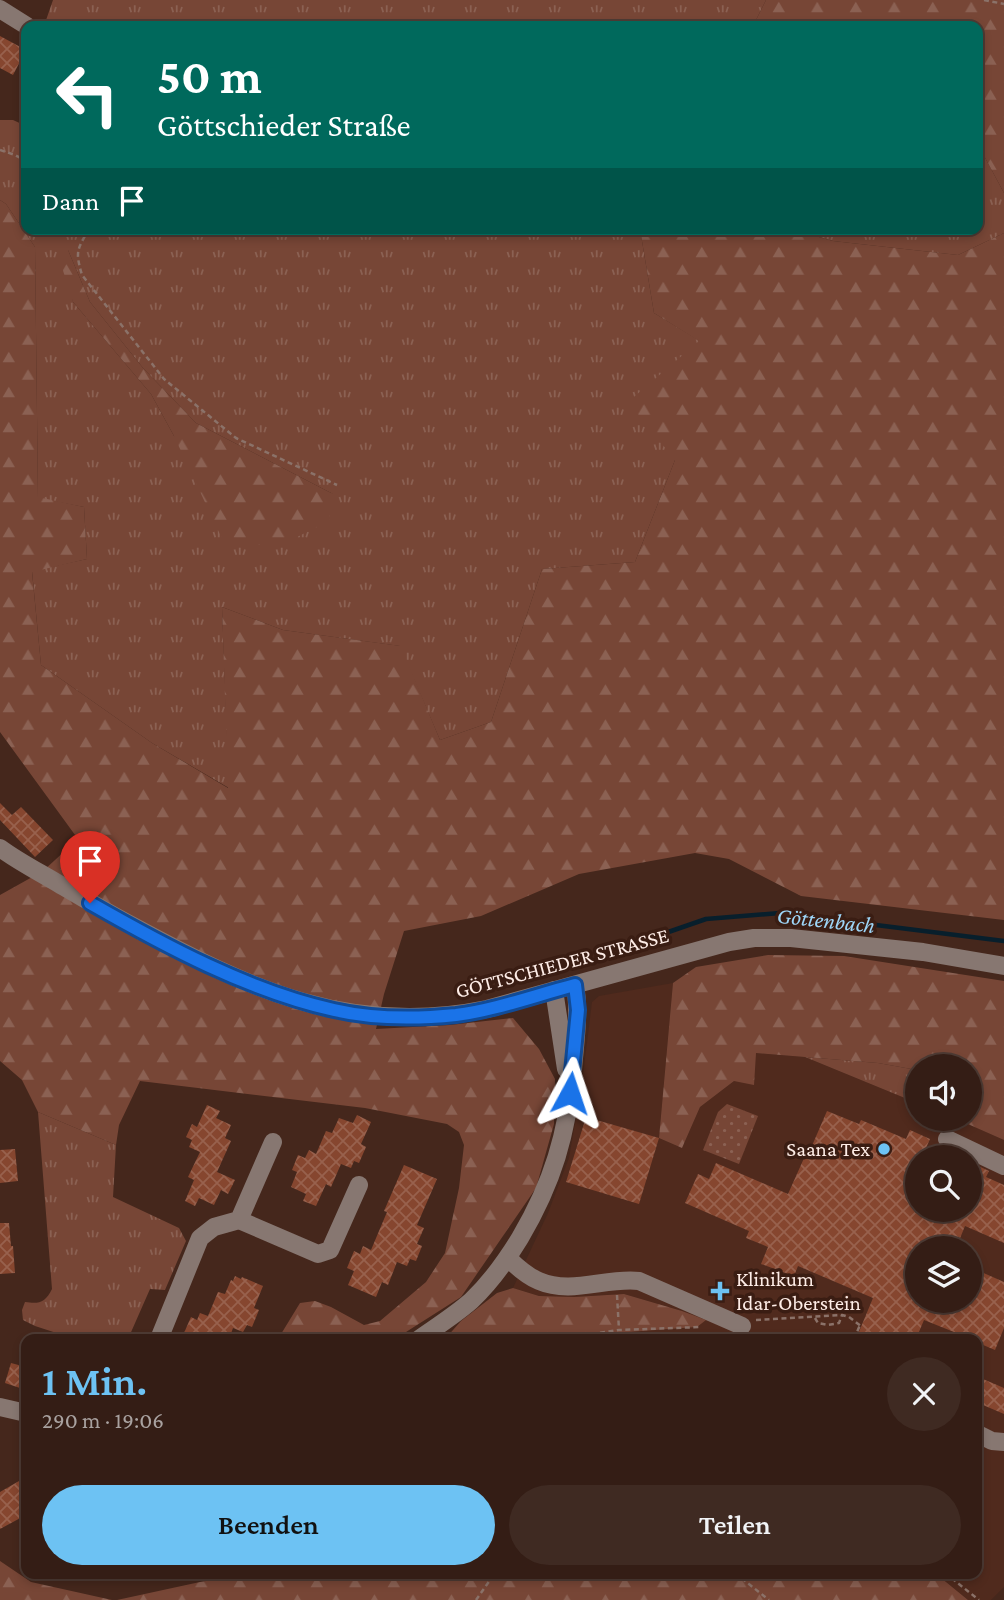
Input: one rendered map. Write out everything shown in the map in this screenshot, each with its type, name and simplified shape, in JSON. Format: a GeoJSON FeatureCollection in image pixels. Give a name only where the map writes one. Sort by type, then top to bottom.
{"type":"FeatureCollection","features":[{"type":"Feature","properties":{"kind":"street"},"geometry":{"type":"LineString","coordinates":[[0,9],[21,22]]}},
{"type":"Feature","properties":{"kind":"street","name":"GÖTTSCHIEDER STRASSE"},"geometry":{"type":"LineString","coordinates":[[0,848],[18,861],[156,939],[237,978],[274,993],[335,1011],[362,1015],[398,1017],[458,1014],[487,1009],[729,942],[754,939],[790,938],[923,952],[1004,967]]}},
{"type":"Feature","properties":{"kind":"street"},"geometry":{"type":"LineString","coordinates":[[426,1334],[471,1301],[495,1276],[531,1220],[546,1189],[562,1141],[570,1093],[578,1010],[575,985]]}},
{"type":"Feature","properties":{"kind":"street"},"geometry":{"type":"LineString","coordinates":[[554,990],[570,1093]]}},
{"type":"Feature","properties":{"kind":"street"},"geometry":{"type":"LineString","coordinates":[[947,1139],[1004,1166]]}},
{"type":"Feature","properties":{"kind":"street"},"geometry":{"type":"LineString","coordinates":[[239,1220],[273,1142]]}},
{"type":"Feature","properties":{"kind":"street"},"geometry":{"type":"LineString","coordinates":[[161,1334],[200,1238],[214,1227],[239,1220],[318,1254],[330,1250],[359,1185]]}},
{"type":"Feature","properties":{"kind":"street"},"geometry":{"type":"LineString","coordinates":[[508,1258],[537,1280],[556,1286],[625,1279],[639,1281],[742,1326]]}},
{"type":"Feature","properties":{"kind":"street"},"geometry":{"type":"LineString","coordinates":[[0,1407],[21,1412]]}},
{"type":"Feature","properties":{"kind":"street"},"geometry":{"type":"LineString","coordinates":[[982,1436],[992,1441],[1004,1441]]}},
{"type":"Feature","properties":{"kind":"path"},"geometry":{"type":"LineString","coordinates":[[984,0],[1004,4]]}},
{"type":"Feature","properties":{"kind":"path"},"geometry":{"type":"LineString","coordinates":[[0,150],[21,158]]}},
{"type":"Feature","properties":{"kind":"path"},"geometry":{"type":"LineString","coordinates":[[86,235],[77,258],[82,275],[164,379],[236,438],[337,485]]}},
{"type":"Feature","properties":{"kind":"path"},"geometry":{"type":"LineString","coordinates":[[784,1281],[786,1273]]}},
{"type":"Feature","properties":{"kind":"path"},"geometry":{"type":"LineString","coordinates":[[616,1280],[619,1330]]}},
{"type":"Feature","properties":{"kind":"path"},"geometry":{"type":"LineString","coordinates":[[592,1334],[619,1330],[701,1328],[717,1315]]}},
{"type":"Feature","properties":{"kind":"path"},"geometry":{"type":"LineString","coordinates":[[814,1317],[818,1323],[828,1325],[839,1323],[842,1315]]}},
{"type":"Feature","properties":{"kind":"path"},"geometry":{"type":"LineString","coordinates":[[742,1326],[758,1320],[842,1315],[861,1325],[856,1334]]}},
{"type":"Feature","properties":{"kind":"path"},"geometry":{"type":"LineString","coordinates":[[476,1600],[491,1579]]}},
{"type":"Feature","properties":{"kind":"path"},"geometry":{"type":"LineString","coordinates":[[743,1579],[769,1600]]}},
{"type":"Feature","properties":{"kind":"path"},"geometry":{"type":"LineString","coordinates":[[953,1579],[979,1600]]}},
{"type":"Feature","properties":{"kind":"shaded area","name":"Klinikum Idar-Oberstein"},"geometry":{"type":"Polygon","coordinates":[[[673,983],[659,1138],[682,1148],[700,1107],[734,1081],[756,1053],[805,1057],[905,1098],[905,1131],[982,1130],[1004,1140],[1004,1587],[991,1600],[968,1600],[942,1579],[982,1579],[982,1334],[601,1334],[697,1327],[705,1320],[624,1294],[539,1296],[513,1288],[548,1213],[569,1158],[592,1002],[599,996],[673,983]]]}},
{"type":"Feature","properties":{"kind":"green space"},"geometry":{"type":"Polygon","coordinates":[[[53,0],[766,0],[756,21],[46,21],[53,0]]]}},
{"type":"Feature","properties":{"kind":"green space"},"geometry":{"type":"Polygon","coordinates":[[[766,0],[1004,0],[1004,193],[983,154],[983,21],[756,21],[766,0]]]}},
{"type":"Feature","properties":{"kind":"green space"},"geometry":{"type":"Polygon","coordinates":[[[0,120],[13,120],[21,124],[21,226],[6,204],[0,200],[0,120]]]}},
{"type":"Feature","properties":{"kind":"green space"},"geometry":{"type":"Polygon","coordinates":[[[983,154],[1004,193],[1004,233],[958,255],[833,241],[812,235],[983,235],[983,154]]]}},
{"type":"Feature","properties":{"kind":"green space"},"geometry":{"type":"Polygon","coordinates":[[[0,200],[6,204],[21,226],[21,235],[27,235],[35,247],[38,497],[84,507],[87,559],[32,572],[41,665],[152,743],[228,788],[222,607],[283,630],[401,646],[440,740],[491,722],[542,569],[635,562],[675,460],[628,402],[699,341],[654,313],[641,235],[812,235],[833,241],[958,255],[1004,233],[1004,920],[801,896],[729,859],[695,853],[579,874],[481,916],[404,931],[376,1029],[513,1018],[539,1049],[555,1079],[554,1124],[536,1188],[461,1297],[403,1334],[281,1334],[300,1303],[315,1301],[364,1325],[380,1321],[426,1282],[445,1253],[459,1188],[464,1145],[459,1132],[447,1124],[365,1108],[140,1081],[119,1125],[116,1145],[38,1112],[22,1080],[0,1061],[0,895],[43,871],[78,839],[0,732],[0,200]]]}},
{"type":"Feature","properties":{"kind":"green space"},"geometry":{"type":"Polygon","coordinates":[[[27,235],[641,235],[654,313],[700,341],[675,460],[635,562],[542,569],[491,722],[440,740],[400,646],[283,630],[222,607],[229,788],[152,743],[41,665],[32,571],[87,559],[84,507],[38,498],[35,247],[27,235]],[[68,250],[73,302],[151,394],[174,436],[333,494],[196,423],[143,368],[90,302],[68,250]]]}},
{"type":"Feature","properties":{"kind":"green space"},"geometry":{"type":"Polygon","coordinates":[[[52,236],[68,250],[90,302],[143,368],[196,423],[333,494],[329,521],[281,545],[225,545],[174,436],[151,394],[73,302],[52,236]]]}},
{"type":"Feature","properties":{"kind":"green space"},"geometry":{"type":"Polygon","coordinates":[[[768,955],[844,956],[1004,981],[1004,1140],[982,1130],[982,1054],[905,1054],[905,1068],[878,1063],[756,1053],[754,1085],[734,1081],[700,1107],[682,1148],[659,1138],[673,983],[696,967],[768,955]]]}},
{"type":"Feature","properties":{"kind":"green space"},"geometry":{"type":"Polygon","coordinates":[[[805,1057],[905,1068],[905,1098],[805,1057]]]}},
{"type":"Feature","properties":{"kind":"green space"},"geometry":{"type":"Polygon","coordinates":[[[727,1104],[758,1116],[739,1164],[703,1150],[718,1112],[727,1104]]]}},
{"type":"Feature","properties":{"kind":"green space"},"geometry":{"type":"Polygon","coordinates":[[[38,1112],[116,1145],[113,1197],[179,1228],[186,1241],[165,1290],[150,1289],[130,1334],[60,1334],[23,1320],[25,1302],[41,1302],[52,1289],[38,1112]]]}},
{"type":"Feature","properties":{"kind":"green space"},"geometry":{"type":"Polygon","coordinates":[[[513,1288],[539,1296],[624,1294],[706,1320],[697,1327],[601,1334],[449,1334],[461,1321],[497,1293],[513,1288]]]}},
{"type":"Feature","properties":{"kind":"green space"},"geometry":{"type":"Polygon","coordinates":[[[0,1561],[21,1575],[21,1579],[112,1600],[0,1600],[0,1561]]]}},
{"type":"Feature","properties":{"kind":"green space"},"geometry":{"type":"Polygon","coordinates":[[[218,1579],[942,1579],[968,1600],[117,1600],[218,1579]]]}},
{"type":"Feature","properties":{"kind":"building"},"geometry":{"type":"Polygon","coordinates":[[[0,36],[21,47],[21,60],[13,75],[0,68],[0,36]]]}},
{"type":"Feature","properties":{"kind":"building"},"geometry":{"type":"Polygon","coordinates":[[[0,803],[12,815],[21,807],[53,840],[35,857],[0,820],[0,803]]]}},
{"type":"Feature","properties":{"kind":"building"},"geometry":{"type":"Polygon","coordinates":[[[207,1105],[220,1111],[216,1118],[231,1125],[225,1138],[231,1141],[217,1172],[235,1180],[228,1194],[221,1190],[214,1205],[199,1198],[195,1206],[185,1201],[194,1180],[188,1177],[200,1152],[189,1147],[192,1140],[186,1137],[192,1124],[197,1127],[207,1105]]]}},
{"type":"Feature","properties":{"kind":"building"},"geometry":{"type":"Polygon","coordinates":[[[827,1111],[859,1124],[861,1120],[906,1139],[910,1131],[912,1131],[930,1139],[927,1145],[905,1145],[905,1222],[982,1222],[982,1168],[989,1171],[986,1177],[1004,1185],[1004,1243],[965,1226],[961,1236],[905,1236],[905,1313],[982,1313],[982,1272],[1004,1282],[1004,1328],[995,1350],[982,1345],[982,1334],[953,1334],[954,1332],[924,1320],[918,1334],[858,1334],[873,1298],[798,1266],[794,1276],[761,1264],[768,1247],[746,1238],[749,1231],[685,1203],[698,1174],[709,1179],[716,1163],[788,1194],[809,1147],[811,1148],[827,1111]]]}},
{"type":"Feature","properties":{"kind":"building"},"geometry":{"type":"Polygon","coordinates":[[[357,1115],[371,1122],[361,1144],[366,1147],[359,1163],[354,1161],[351,1168],[341,1164],[331,1187],[326,1184],[316,1206],[303,1201],[306,1194],[291,1187],[297,1172],[292,1170],[298,1155],[305,1158],[309,1150],[316,1154],[326,1131],[332,1133],[339,1118],[353,1123],[357,1115]]]}},
{"type":"Feature","properties":{"kind":"building"},"geometry":{"type":"Polygon","coordinates":[[[586,1117],[659,1138],[639,1204],[566,1182],[586,1117]]]}},
{"type":"Feature","properties":{"kind":"building"},"geometry":{"type":"Polygon","coordinates":[[[15,1149],[18,1181],[0,1183],[0,1150],[15,1149]]]}},
{"type":"Feature","properties":{"kind":"building"},"geometry":{"type":"Polygon","coordinates":[[[404,1165],[437,1179],[417,1225],[424,1228],[417,1244],[422,1246],[416,1261],[410,1259],[407,1266],[397,1262],[388,1285],[382,1282],[376,1297],[348,1285],[354,1271],[347,1268],[354,1251],[360,1254],[363,1246],[371,1250],[404,1165]]]}},
{"type":"Feature","properties":{"kind":"building"},"geometry":{"type":"Polygon","coordinates":[[[0,1223],[9,1223],[15,1273],[0,1274],[0,1223]]]}},
{"type":"Feature","properties":{"kind":"building"},"geometry":{"type":"Polygon","coordinates":[[[235,1276],[241,1279],[242,1277],[263,1286],[254,1308],[259,1310],[252,1327],[247,1325],[243,1332],[233,1328],[231,1334],[184,1333],[191,1317],[197,1320],[200,1313],[208,1316],[218,1292],[225,1294],[231,1280],[233,1281],[235,1276]]]}},
{"type":"Feature","properties":{"kind":"building"},"geometry":{"type":"Polygon","coordinates":[[[11,1363],[21,1366],[21,1388],[5,1383],[11,1363]]]}},
{"type":"Feature","properties":{"kind":"building"},"geometry":{"type":"Polygon","coordinates":[[[982,1379],[1004,1388],[1004,1414],[982,1405],[982,1379]]]}},
{"type":"Feature","properties":{"kind":"building"},"geometry":{"type":"Polygon","coordinates":[[[21,1480],[21,1518],[0,1529],[0,1492],[21,1480]]]}},
{"type":"Feature","properties":{"kind":"waterway","name":"Göttenbach"},"geometry":{"type":"LineString","coordinates":[[651,938],[706,919],[780,913],[1004,941]]}},
{"type":"Feature","properties":{"kind":"place","name":"Saana Tex"},"geometry":{"type":"Point","coordinates":[884,1149]}},
{"type":"Feature","properties":{"kind":"place","name":"Klinikum Idar-Oberstein"},"geometry":{"type":"Point","coordinates":[720,1291]}},
{"type":"Feature","properties":{"kind":"route"},"geometry":{"type":"LineString","coordinates":[[90,903],[237,978],[274,993],[335,1011],[398,1017],[458,1014],[487,1009],[575,985],[578,1010],[570,1093]]}}]}
